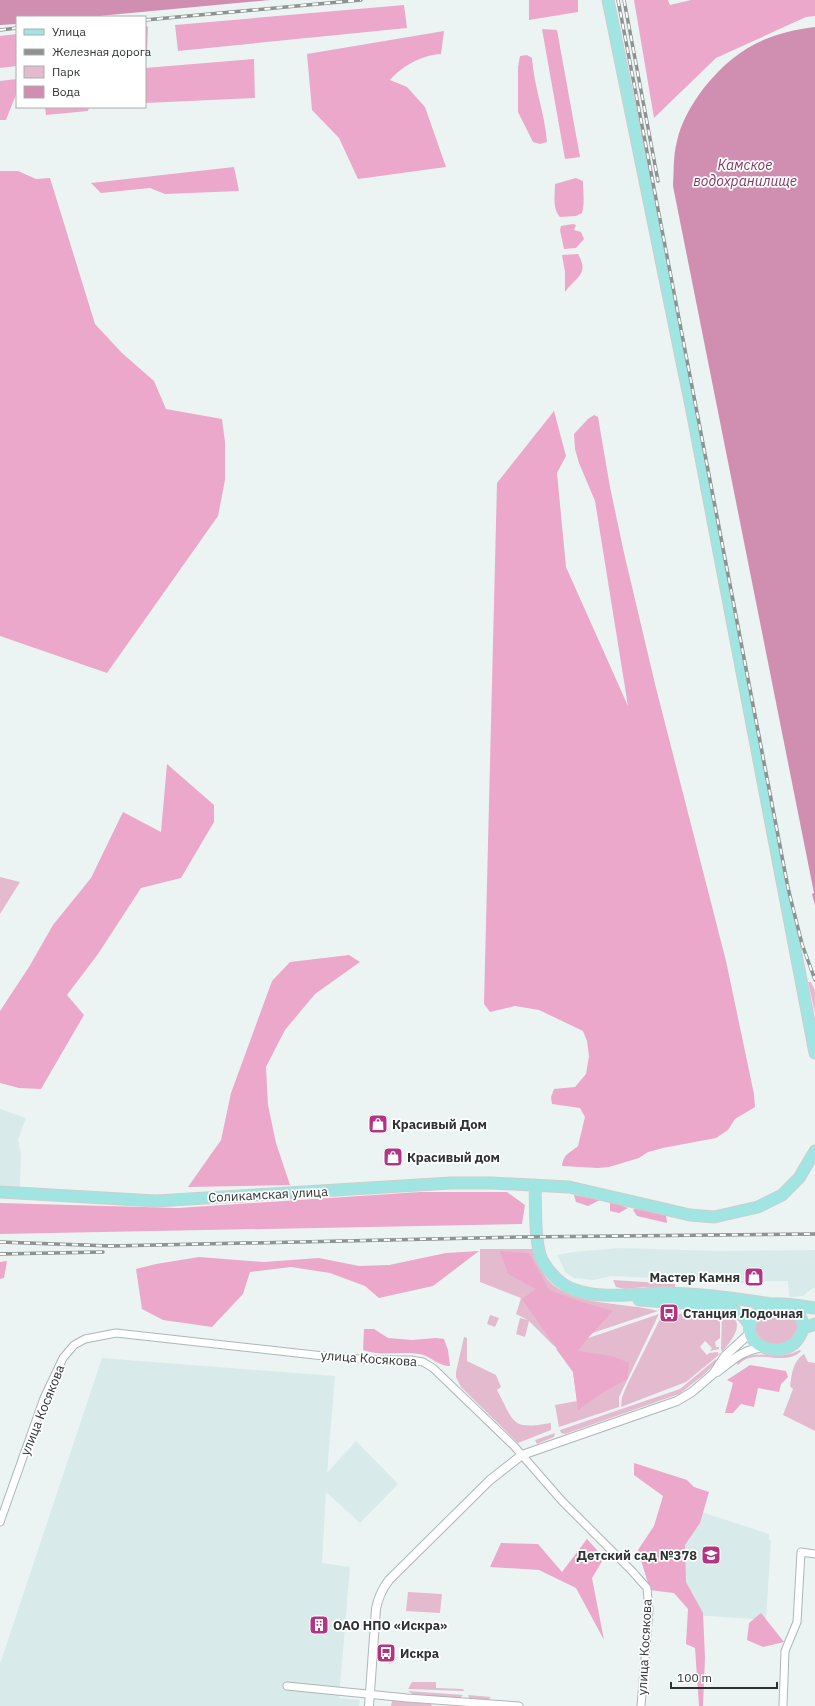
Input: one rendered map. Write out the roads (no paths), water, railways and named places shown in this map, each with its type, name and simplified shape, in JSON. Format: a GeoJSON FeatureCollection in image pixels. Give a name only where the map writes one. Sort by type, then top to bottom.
{"type":"FeatureCollection","features":[{"type":"Feature","properties":{"kind":"main road"},"geometry":{"type":"LineString","coordinates":[[608,0],[693,419],[815,1053]]}},
{"type":"Feature","properties":{"kind":"main road","name":"Соликамская улица"},"geometry":{"type":"LineString","coordinates":[[0,1192],[156,1201],[451,1183],[535,1185],[569,1187],[587,1190],[702,1217],[724,1216],[758,1207],[782,1194],[799,1178],[815,1151]]}},
{"type":"Feature","properties":{"kind":"main road"},"geometry":{"type":"LineString","coordinates":[[535,1185],[538,1248],[546,1266],[556,1278],[574,1290],[595,1295],[617,1296],[646,1293],[722,1296],[771,1304],[815,1308]]}},
{"type":"Feature","properties":{"kind":"main road"},"geometry":{"type":"LineString","coordinates":[[617,1296],[636,1300],[727,1306],[744,1317],[755,1343],[763,1348],[780,1349],[792,1346],[804,1328],[815,1324]]}},
{"type":"Feature","properties":{"kind":"main road"},"geometry":{"type":"LineString","coordinates":[[750,1329],[752,1320],[760,1310],[771,1304]]}},
{"type":"Feature","properties":{"kind":"main road"},"geometry":{"type":"LineString","coordinates":[[788,1306],[795,1309],[799,1314],[804,1328]]}},
{"type":"Feature","properties":{"kind":"street"},"geometry":{"type":"LineString","coordinates":[[713,1374],[725,1356],[750,1329]]}},
{"type":"Feature","properties":{"kind":"street","name":"улица Косякова"},"geometry":{"type":"LineString","coordinates":[[0,1522],[44,1398],[63,1358],[74,1346],[85,1339],[116,1333],[342,1358],[411,1360],[423,1362],[448,1381],[522,1455],[562,1501],[647,1588],[649,1610],[641,1706]]}},
{"type":"Feature","properties":{"kind":"street"},"geometry":{"type":"LineString","coordinates":[[369,1706],[376,1609],[383,1588],[389,1580],[490,1480],[522,1455],[677,1401],[692,1392],[741,1353],[763,1348]]}},
{"type":"Feature","properties":{"kind":"street"},"geometry":{"type":"LineString","coordinates":[[783,1706],[785,1651],[796,1622],[801,1552],[815,1554]]}},
{"type":"Feature","properties":{"kind":"street"},"geometry":{"type":"LineString","coordinates":[[287,1686],[519,1706]]}},
{"type":"Feature","properties":{"kind":"water"},"geometry":{"type":"Polygon","coordinates":[[[0,0],[270,0],[99,16],[16,16],[16,24],[0,25],[0,0]]]}},
{"type":"Feature","properties":{"kind":"water","name":"Камское водохранилище"},"geometry":{"type":"Polygon","coordinates":[[[815,27],[815,905],[812,894],[814,893],[673,186],[675,152],[681,127],[695,101],[715,75],[739,54],[766,39],[797,30],[815,27]]]}},
{"type":"Feature","properties":{"kind":"railway"},"geometry":{"type":"LineString","coordinates":[[146,20],[361,0]]}},
{"type":"Feature","properties":{"kind":"railway"},"geometry":{"type":"LineString","coordinates":[[618,0],[788,888],[802,944],[815,980]]}},
{"type":"Feature","properties":{"kind":"railway"},"geometry":{"type":"LineString","coordinates":[[624,0],[658,181]]}},
{"type":"Feature","properties":{"kind":"railway"},"geometry":{"type":"LineString","coordinates":[[0,30],[16,28]]}},
{"type":"Feature","properties":{"kind":"railway"},"geometry":{"type":"LineString","coordinates":[[0,1242],[111,1246],[523,1237],[815,1234]]}},
{"type":"Feature","properties":{"kind":"railway"},"geometry":{"type":"LineString","coordinates":[[0,1254],[103,1252]]}},
{"type":"Feature","properties":{"kind":"place","name":"Красивый Дом"},"geometry":{"type":"Point","coordinates":[378,1124]}},
{"type":"Feature","properties":{"kind":"place","name":"Красивый дом"},"geometry":{"type":"Point","coordinates":[393,1157]}},
{"type":"Feature","properties":{"kind":"place","name":"Мастер Камня"},"geometry":{"type":"Point","coordinates":[754,1277]}},
{"type":"Feature","properties":{"kind":"place","name":"Станция Лодочная"},"geometry":{"type":"Point","coordinates":[669,1313]}},
{"type":"Feature","properties":{"kind":"place","name":"Детский сад №378"},"geometry":{"type":"Point","coordinates":[711,1555]}},
{"type":"Feature","properties":{"kind":"place","name":"ОАО НПО «Искра»"},"geometry":{"type":"Point","coordinates":[319,1625]}},
{"type":"Feature","properties":{"kind":"place","name":"Искра"},"geometry":{"type":"Point","coordinates":[386,1653]}}]}
